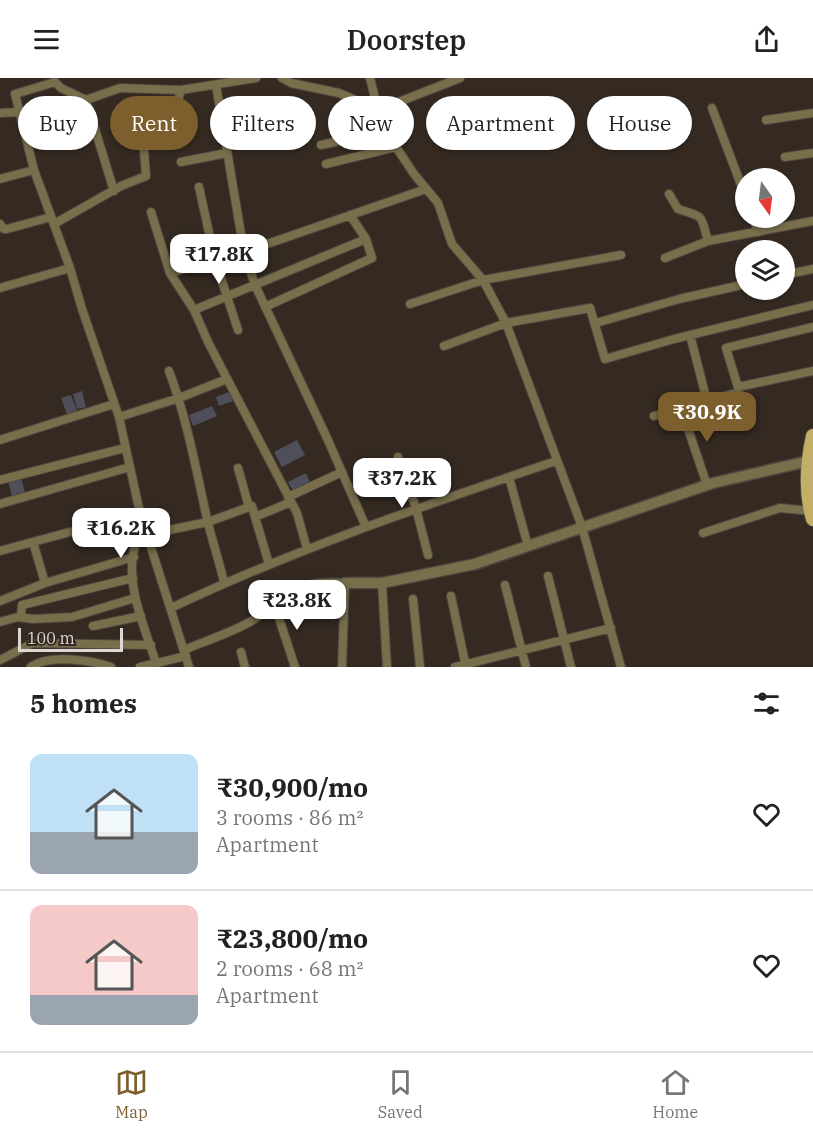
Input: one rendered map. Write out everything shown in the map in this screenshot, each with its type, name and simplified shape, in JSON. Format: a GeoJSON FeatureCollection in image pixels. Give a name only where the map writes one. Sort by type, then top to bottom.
{"type":"FeatureCollection","features":[{"type":"Feature","properties":{"kind":"main road"},"geometry":{"type":"LineString","coordinates":[[812,515],[810,461],[813,436]]}},
{"type":"Feature","properties":{"kind":"street"},"geometry":{"type":"LineString","coordinates":[[117,78],[120,88]]}},
{"type":"Feature","properties":{"kind":"street"},"geometry":{"type":"LineString","coordinates":[[97,96],[120,88],[181,90],[211,83],[256,78]]}},
{"type":"Feature","properties":{"kind":"street"},"geometry":{"type":"LineString","coordinates":[[282,78],[291,83],[346,96]]}},
{"type":"Feature","properties":{"kind":"street"},"geometry":{"type":"LineString","coordinates":[[370,78],[374,96]]}},
{"type":"Feature","properties":{"kind":"street"},"geometry":{"type":"LineString","coordinates":[[408,96],[439,82],[460,78]]}},
{"type":"Feature","properties":{"kind":"street"},"geometry":{"type":"LineString","coordinates":[[18,108],[15,94],[54,82],[78,96]]}},
{"type":"Feature","properties":{"kind":"street"},"geometry":{"type":"LineString","coordinates":[[211,83],[228,153],[244,252],[255,285],[366,527]]}},
{"type":"Feature","properties":{"kind":"street"},"geometry":{"type":"LineString","coordinates":[[0,224],[8,229],[53,221],[146,176],[143,137],[155,123],[175,111],[181,90]]}},
{"type":"Feature","properties":{"kind":"street"},"geometry":{"type":"LineString","coordinates":[[712,108],[735,169]]}},
{"type":"Feature","properties":{"kind":"street"},"geometry":{"type":"LineString","coordinates":[[0,113],[18,112]]}},
{"type":"Feature","properties":{"kind":"street"},"geometry":{"type":"LineString","coordinates":[[766,120],[813,113]]}},
{"type":"Feature","properties":{"kind":"street"},"geometry":{"type":"LineString","coordinates":[[98,139],[114,190]]}},
{"type":"Feature","properties":{"kind":"street"},"geometry":{"type":"LineString","coordinates":[[321,145],[328,143]]}},
{"type":"Feature","properties":{"kind":"street"},"geometry":{"type":"LineString","coordinates":[[29,150],[119,417],[140,513],[189,667]]}},
{"type":"Feature","properties":{"kind":"street"},"geometry":{"type":"LineString","coordinates":[[326,164],[384,150]]}},
{"type":"Feature","properties":{"kind":"street"},"geometry":{"type":"LineString","coordinates":[[398,150],[438,203],[452,244],[483,280],[506,323],[582,527],[621,667]]}},
{"type":"Feature","properties":{"kind":"street"},"geometry":{"type":"LineString","coordinates":[[181,162],[228,153]]}},
{"type":"Feature","properties":{"kind":"street"},"geometry":{"type":"LineString","coordinates":[[785,158],[812,156]]}},
{"type":"Feature","properties":{"kind":"street"},"geometry":{"type":"LineString","coordinates":[[0,179],[34,170]]}},
{"type":"Feature","properties":{"kind":"street"},"geometry":{"type":"LineString","coordinates":[[199,187],[215,260],[238,330]]}},
{"type":"Feature","properties":{"kind":"street"},"geometry":{"type":"LineString","coordinates":[[170,273],[244,252],[426,189]]}},
{"type":"Feature","properties":{"kind":"street"},"geometry":{"type":"LineString","coordinates":[[669,194],[678,209],[700,216],[708,241]]}},
{"type":"Feature","properties":{"kind":"street"},"geometry":{"type":"LineString","coordinates":[[151,212],[170,273],[194,310],[207,342],[297,513],[307,549]]}},
{"type":"Feature","properties":{"kind":"street"},"geometry":{"type":"LineString","coordinates":[[265,307],[372,258],[366,238],[350,215]]}},
{"type":"Feature","properties":{"kind":"street"},"geometry":{"type":"LineString","coordinates":[[665,258],[708,241],[813,222]]}},
{"type":"Feature","properties":{"kind":"street"},"geometry":{"type":"LineString","coordinates":[[757,228],[758,232]]}},
{"type":"Feature","properties":{"kind":"street"},"geometry":{"type":"LineString","coordinates":[[194,310],[366,238]]}},
{"type":"Feature","properties":{"kind":"street"},"geometry":{"type":"LineString","coordinates":[[410,304],[483,280],[621,255]]}},
{"type":"Feature","properties":{"kind":"street"},"geometry":{"type":"LineString","coordinates":[[0,288],[70,268]]}},
{"type":"Feature","properties":{"kind":"street"},"geometry":{"type":"LineString","coordinates":[[795,273],[813,269]]}},
{"type":"Feature","properties":{"kind":"street"},"geometry":{"type":"LineString","coordinates":[[596,323],[735,287]]}},
{"type":"Feature","properties":{"kind":"street"},"geometry":{"type":"LineString","coordinates":[[444,346],[506,323],[590,308],[605,359],[690,335],[813,305]]}},
{"type":"Feature","properties":{"kind":"street"},"geometry":{"type":"LineString","coordinates":[[654,416],[739,392],[726,348],[813,327]]}},
{"type":"Feature","properties":{"kind":"street"},"geometry":{"type":"LineString","coordinates":[[690,335],[707,401]]}},
{"type":"Feature","properties":{"kind":"street"},"geometry":{"type":"LineString","coordinates":[[169,371],[193,449],[208,522],[224,582]]}},
{"type":"Feature","properties":{"kind":"street"},"geometry":{"type":"LineString","coordinates":[[738,387],[813,371]]}},
{"type":"Feature","properties":{"kind":"street"},"geometry":{"type":"LineString","coordinates":[[119,417],[179,398],[227,379]]}},
{"type":"Feature","properties":{"kind":"street"},"geometry":{"type":"LineString","coordinates":[[0,440],[114,404]]}},
{"type":"Feature","properties":{"kind":"street"},"geometry":{"type":"LineString","coordinates":[[681,408],[707,485]]}},
{"type":"Feature","properties":{"kind":"street"},"geometry":{"type":"LineString","coordinates":[[0,480],[125,448]]}},
{"type":"Feature","properties":{"kind":"street"},"geometry":{"type":"LineString","coordinates":[[398,458],[416,508],[428,555]]}},
{"type":"Feature","properties":{"kind":"street"},"geometry":{"type":"LineString","coordinates":[[171,608],[224,582],[307,549],[416,508],[556,461]]}},
{"type":"Feature","properties":{"kind":"street"},"geometry":{"type":"LineString","coordinates":[[140,667],[185,653],[238,628],[256,619],[274,603],[310,583],[382,583],[475,564],[707,485],[810,461]]}},
{"type":"Feature","properties":{"kind":"street"},"geometry":{"type":"LineString","coordinates":[[0,504],[130,467]]}},
{"type":"Feature","properties":{"kind":"street"},"geometry":{"type":"LineString","coordinates":[[238,468],[249,507]]}},
{"type":"Feature","properties":{"kind":"street"},"geometry":{"type":"LineString","coordinates":[[255,517],[342,472]]}},
{"type":"Feature","properties":{"kind":"street"},"geometry":{"type":"LineString","coordinates":[[509,477],[528,546]]}},
{"type":"Feature","properties":{"kind":"street"},"geometry":{"type":"LineString","coordinates":[[159,532],[208,522],[252,506],[269,564]]}},
{"type":"Feature","properties":{"kind":"street"},"geometry":{"type":"LineString","coordinates":[[703,533],[780,508],[812,515]]}},
{"type":"Feature","properties":{"kind":"street"},"geometry":{"type":"LineString","coordinates":[[0,550],[140,513]]}},
{"type":"Feature","properties":{"kind":"street"},"geometry":{"type":"LineString","coordinates":[[145,530],[136,543],[133,578],[135,598],[156,663]]}},
{"type":"Feature","properties":{"kind":"street"},"geometry":{"type":"LineString","coordinates":[[33,542],[45,583]]}},
{"type":"Feature","properties":{"kind":"street"},"geometry":{"type":"LineString","coordinates":[[0,601],[45,583],[134,557]]}},
{"type":"Feature","properties":{"kind":"street"},"geometry":{"type":"LineString","coordinates":[[548,576],[571,667]]}},
{"type":"Feature","properties":{"kind":"street"},"geometry":{"type":"LineString","coordinates":[[21,617],[22,605],[133,578]]}},
{"type":"Feature","properties":{"kind":"street"},"geometry":{"type":"LineString","coordinates":[[342,667],[345,583]]}},
{"type":"Feature","properties":{"kind":"street"},"geometry":{"type":"LineString","coordinates":[[382,583],[387,667]]}},
{"type":"Feature","properties":{"kind":"street"},"geometry":{"type":"LineString","coordinates":[[505,585],[526,667]]}},
{"type":"Feature","properties":{"kind":"street"},"geometry":{"type":"LineString","coordinates":[[451,596],[466,666]]}},
{"type":"Feature","properties":{"kind":"street"},"geometry":{"type":"LineString","coordinates":[[0,622],[11,617],[33,620],[72,616],[135,598]]}},
{"type":"Feature","properties":{"kind":"street"},"geometry":{"type":"LineString","coordinates":[[413,599],[420,667]]}},
{"type":"Feature","properties":{"kind":"street"},"geometry":{"type":"LineString","coordinates":[[274,603],[296,667]]}},
{"type":"Feature","properties":{"kind":"street"},"geometry":{"type":"LineString","coordinates":[[93,626],[141,616]]}},
{"type":"Feature","properties":{"kind":"street"},"geometry":{"type":"LineString","coordinates":[[455,667],[611,628]]}},
{"type":"Feature","properties":{"kind":"street"},"geometry":{"type":"LineString","coordinates":[[0,660],[33,643],[151,645]]}},
{"type":"Feature","properties":{"kind":"street"},"geometry":{"type":"LineString","coordinates":[[241,652],[245,667]]}},
{"type":"Feature","properties":{"kind":"street"},"geometry":{"type":"LineString","coordinates":[[31,667],[35,664],[48,664],[65,659],[98,662],[111,667]]}},
{"type":"Feature","properties":{"kind":"building"},"geometry":{"type":"Polygon","coordinates":[[[82,391],[86,407],[77,409],[73,394],[82,391]]]}},
{"type":"Feature","properties":{"kind":"building"},"geometry":{"type":"Polygon","coordinates":[[[229,392],[233,401],[219,406],[216,397],[229,392]]]}},
{"type":"Feature","properties":{"kind":"building"},"geometry":{"type":"Polygon","coordinates":[[[71,395],[77,411],[67,414],[61,398],[71,395]]]}},
{"type":"Feature","properties":{"kind":"building"},"geometry":{"type":"Polygon","coordinates":[[[212,406],[217,416],[193,426],[189,415],[212,406]]]}},
{"type":"Feature","properties":{"kind":"building"},"geometry":{"type":"Polygon","coordinates":[[[297,440],[305,455],[282,467],[274,452],[297,440]]]}},
{"type":"Feature","properties":{"kind":"building"},"geometry":{"type":"Polygon","coordinates":[[[306,473],[310,483],[293,491],[288,482],[306,473]]]}},
{"type":"Feature","properties":{"kind":"building"},"geometry":{"type":"Polygon","coordinates":[[[21,477],[25,493],[12,496],[8,481],[21,477]]]}}]}
